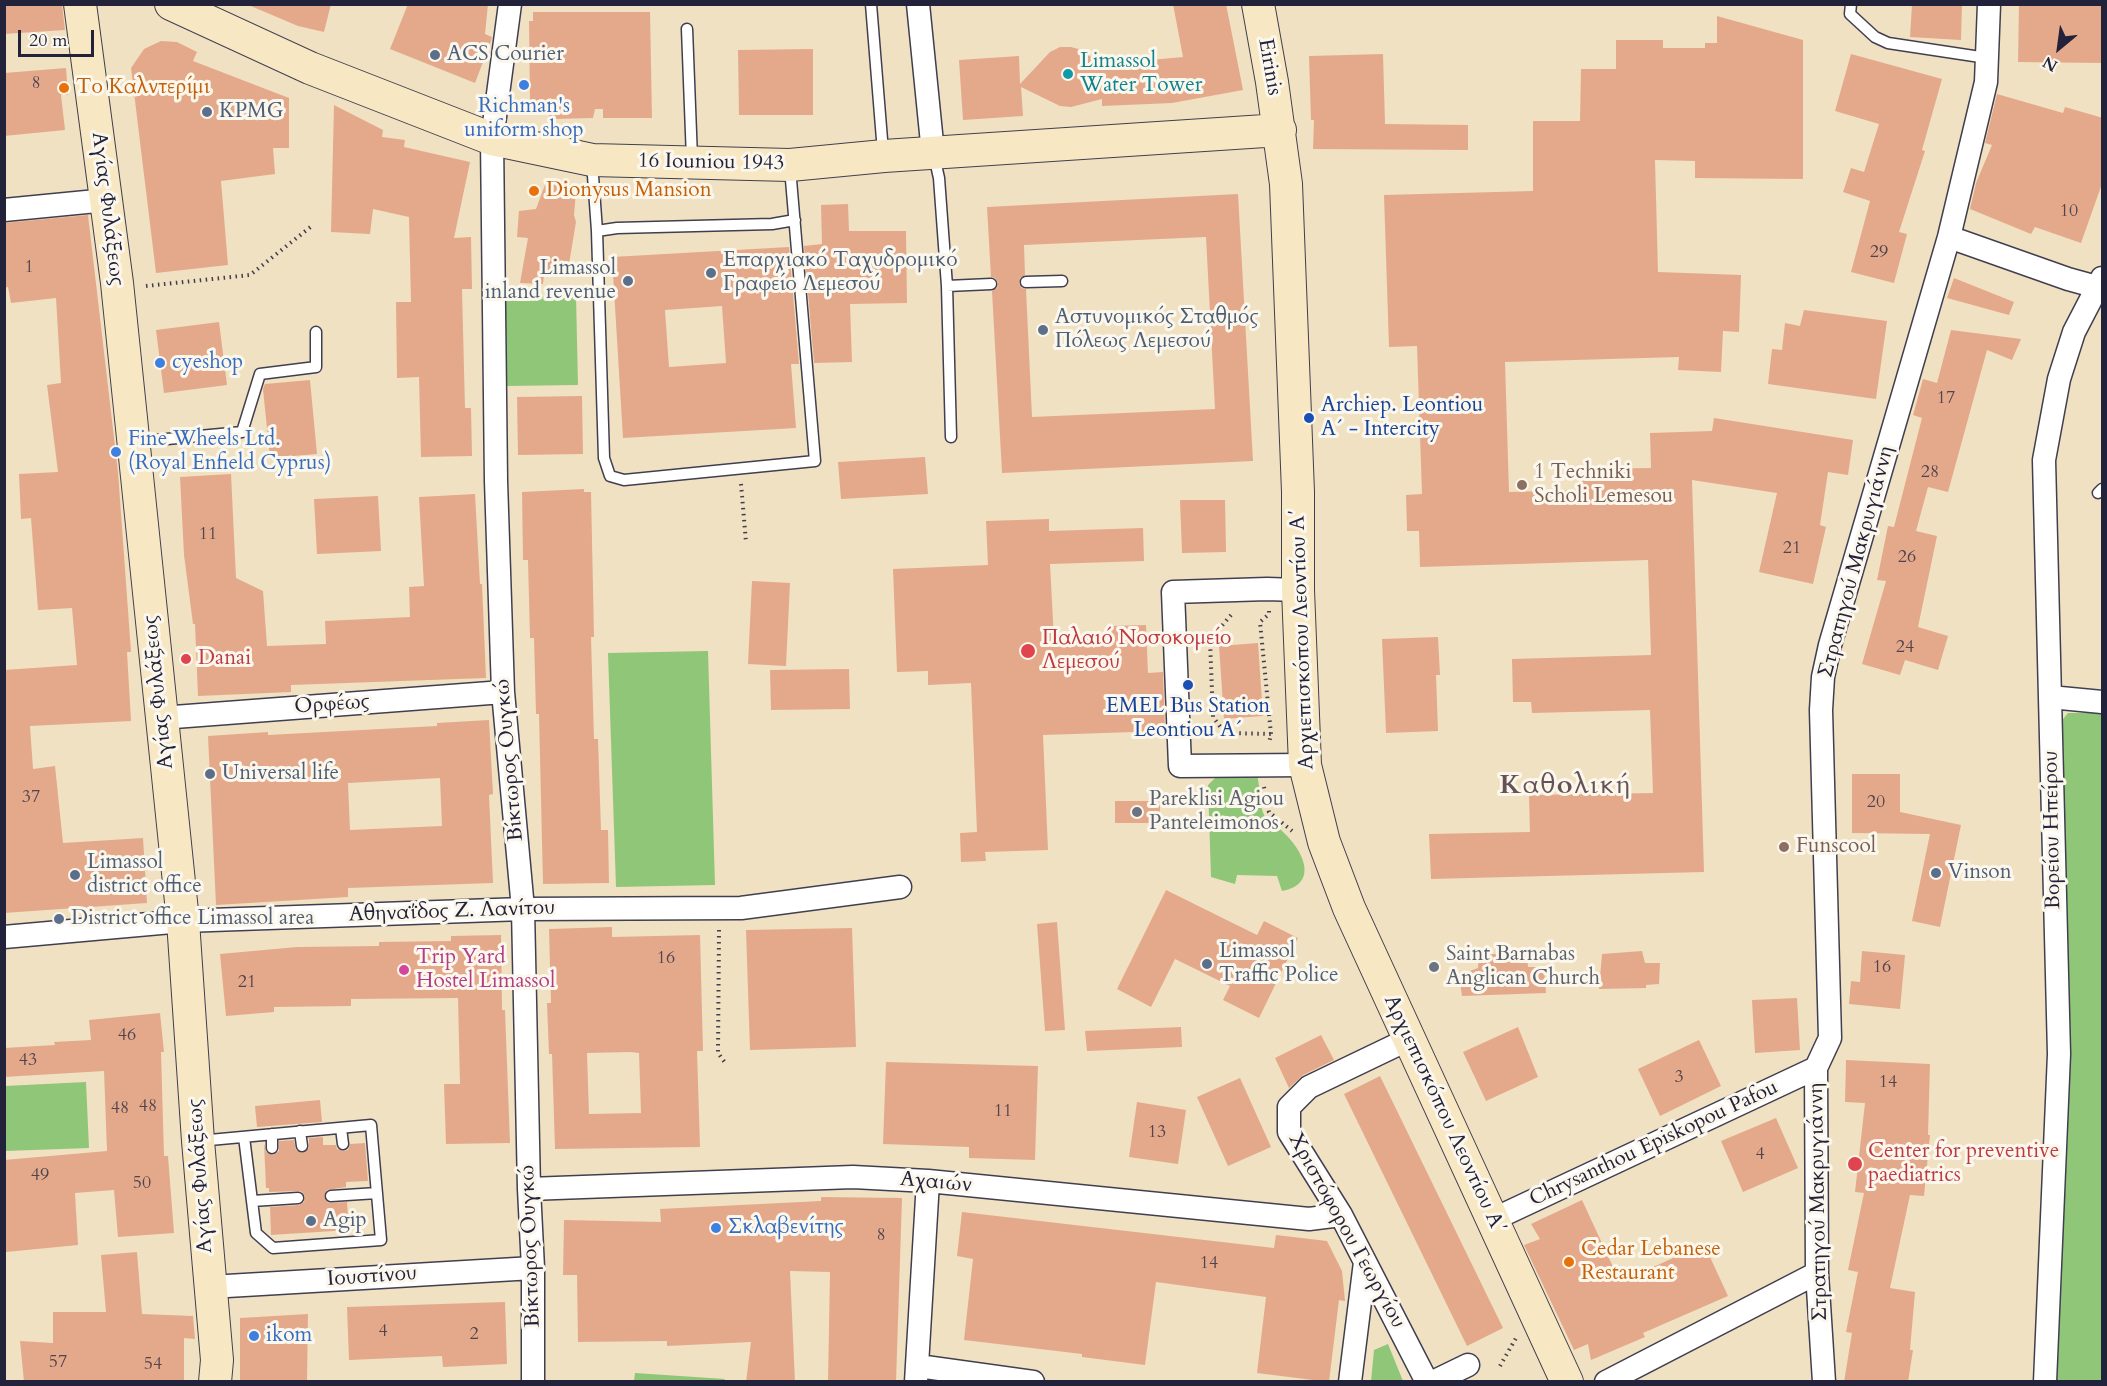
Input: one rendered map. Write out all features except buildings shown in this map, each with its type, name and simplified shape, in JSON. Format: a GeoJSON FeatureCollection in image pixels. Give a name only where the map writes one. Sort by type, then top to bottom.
{"type":"FeatureCollection","features":[{"type":"Feature","properties":{"kind":"main road","name":"Αγίας Φυλάξεως"},"geometry":{"type":"LineString","coordinates":[[80,4],[107,200],[183,921],[198,1142],[217,1360],[215,1382]]}},
{"type":"Feature","properties":{"kind":"main road","name":"16 Iouniou 1943"},"geometry":{"type":"LineString","coordinates":[[171,4],[310,68],[492,139],[592,160],[790,165],[884,156],[1280,130]]}},
{"type":"Feature","properties":{"kind":"main road","name":"Eirinis"},"geometry":{"type":"LineString","coordinates":[[1258,4],[1280,130]]}},
{"type":"Feature","properties":{"kind":"main road","name":"Αρχιεπισκόπου Λεοντίου Α΄"},"geometry":{"type":"LineString","coordinates":[[1280,130],[1286,184],[1298,492],[1298,590],[1305,765],[1324,842],[1349,908],[1492,1220],[1555,1375]]}},
{"type":"Feature","properties":{"kind":"street","name":"Βίκτωρος Ουγκώ"},"geometry":{"type":"LineString","coordinates":[[510,4],[492,139],[496,481],[503,692],[523,909],[533,1268],[533,1382]]}},
{"type":"Feature","properties":{"kind":"street"},"geometry":{"type":"LineString","coordinates":[[918,4],[933,153]]}},
{"type":"Feature","properties":{"kind":"street","name":"Στρατηγού Μακρυγιάννη"},"geometry":{"type":"LineString","coordinates":[[1824,1382],[1817,1273],[1816,1068],[1830,1038],[1821,710],[1823,677],[1830,645],[1949,237],[1986,82],[1989,4]]}},
{"type":"Feature","properties":{"kind":"street"},"geometry":{"type":"LineString","coordinates":[[4,210],[107,200]]}},
{"type":"Feature","properties":{"kind":"street","name":"Βορείου Ηπείρου"},"geometry":{"type":"LineString","coordinates":[[1949,237],[2068,279],[2101,285],[2074,332],[2058,379],[2044,460],[2059,1054],[2045,1382]]}},
{"type":"Feature","properties":{"kind":"street"},"geometry":{"type":"LineString","coordinates":[[1298,590],[1267,588],[1173,592],[1177,696],[1180,766],[1305,765]]}},
{"type":"Feature","properties":{"kind":"street","name":"Ορφέως"},"geometry":{"type":"LineString","coordinates":[[161,718],[503,692]]}},
{"type":"Feature","properties":{"kind":"street"},"geometry":{"type":"LineString","coordinates":[[2050,697],[2103,702]]}},
{"type":"Feature","properties":{"kind":"street","name":"Αθηναΐδος Ζ. Λανίτου"},"geometry":{"type":"LineString","coordinates":[[4,937],[183,921],[523,909],[741,908],[900,886]]}},
{"type":"Feature","properties":{"kind":"street","name":"Χριστόφορου Γεωργίου"},"geometry":{"type":"LineString","coordinates":[[1409,1039],[1309,1087],[1289,1107],[1289,1132],[1341,1215],[1427,1382]]}},
{"type":"Feature","properties":{"kind":"street","name":"Chrysanthou Episkopou Pafou"},"geometry":{"type":"LineString","coordinates":[[1492,1220],[1816,1068]]}},
{"type":"Feature","properties":{"kind":"street","name":"Αχαιών"},"geometry":{"type":"LineString","coordinates":[[529,1189],[840,1177],[928,1181],[1310,1219],[1341,1215]]}},
{"type":"Feature","properties":{"kind":"street"},"geometry":{"type":"LineString","coordinates":[[928,1181],[917,1374],[1033,1382]]}},
{"type":"Feature","properties":{"kind":"street"},"geometry":{"type":"LineString","coordinates":[[1350,1382],[1365,1262]]}},
{"type":"Feature","properties":{"kind":"street","name":"Ιουστίνου"},"geometry":{"type":"LineString","coordinates":[[210,1287],[533,1268]]}},
{"type":"Feature","properties":{"kind":"street"},"geometry":{"type":"LineString","coordinates":[[1606,1382],[1817,1273]]}},
{"type":"Feature","properties":{"kind":"street"},"geometry":{"type":"LineString","coordinates":[[1433,1382],[1468,1365]]}},
{"type":"Feature","properties":{"kind":"lane"},"geometry":{"type":"LineString","coordinates":[[871,4],[884,156]]}},
{"type":"Feature","properties":{"kind":"lane"},"geometry":{"type":"LineString","coordinates":[[1851,4],[1850,14],[1875,37],[1888,43],[1987,58]]}},
{"type":"Feature","properties":{"kind":"lane"},"geometry":{"type":"LineString","coordinates":[[687,29],[692,162]]}},
{"type":"Feature","properties":{"kind":"lane"},"geometry":{"type":"LineString","coordinates":[[933,153],[939,178],[947,286],[951,437]]}},
{"type":"Feature","properties":{"kind":"lane"},"geometry":{"type":"LineString","coordinates":[[592,160],[597,231],[604,458],[610,476],[624,480],[815,461],[790,165]]}},
{"type":"Feature","properties":{"kind":"lane"},"geometry":{"type":"LineString","coordinates":[[597,231],[617,228],[772,224],[795,220]]}},
{"type":"Feature","properties":{"kind":"lane"},"geometry":{"type":"LineString","coordinates":[[1026,282],[1062,281]]}},
{"type":"Feature","properties":{"kind":"lane"},"geometry":{"type":"LineString","coordinates":[[947,286],[992,284]]}},
{"type":"Feature","properties":{"kind":"lane"},"geometry":{"type":"LineString","coordinates":[[132,443],[242,432],[260,374],[316,367],[316,332]]}},
{"type":"Feature","properties":{"kind":"lane"},"geometry":{"type":"LineString","coordinates":[[198,1142],[244,1137],[300,1131],[371,1125],[381,1240],[273,1248],[256,1233],[244,1137]]}},
{"type":"Feature","properties":{"kind":"lane"},"geometry":{"type":"LineString","coordinates":[[341,1128],[343,1144]]}},
{"type":"Feature","properties":{"kind":"lane"},"geometry":{"type":"LineString","coordinates":[[300,1131],[302,1146]]}},
{"type":"Feature","properties":{"kind":"lane"},"geometry":{"type":"LineString","coordinates":[[272,1134],[272,1148]]}},
{"type":"Feature","properties":{"kind":"lane"},"geometry":{"type":"LineString","coordinates":[[346,1182],[346,1195]]}},
{"type":"Feature","properties":{"kind":"lane"},"geometry":{"type":"LineString","coordinates":[[274,1187],[274,1199]]}},
{"type":"Feature","properties":{"kind":"lane"},"geometry":{"type":"LineString","coordinates":[[331,1196],[377,1193]]}},
{"type":"Feature","properties":{"kind":"lane"},"geometry":{"type":"LineString","coordinates":[[252,1201],[298,1198]]}},
{"type":"Feature","properties":{"kind":"path"},"geometry":{"type":"LineString","coordinates":[[141,286],[250,275],[313,225]]}},
{"type":"Feature","properties":{"kind":"path"},"geometry":{"type":"LineString","coordinates":[[739,469],[746,542]]}},
{"type":"Feature","properties":{"kind":"path"},"geometry":{"type":"LineString","coordinates":[[1259,610],[1269,614]]}},
{"type":"Feature","properties":{"kind":"path"},"geometry":{"type":"LineString","coordinates":[[1234,613],[1228,616],[1210,640],[1213,717],[1225,733],[1271,734]]}},
{"type":"Feature","properties":{"kind":"path"},"geometry":{"type":"LineString","coordinates":[[1264,783],[1269,812],[1295,833]]}},
{"type":"Feature","properties":{"kind":"path"},"geometry":{"type":"LineString","coordinates":[[719,908],[718,1053],[726,1064]]}},
{"type":"Feature","properties":{"kind":"green space"},"geometry":{"type":"Polygon","coordinates":[[[576,296],[578,385],[505,386],[503,297],[576,296]]]}},
{"type":"Feature","properties":{"kind":"green space"},"geometry":{"type":"Polygon","coordinates":[[[708,651],[715,885],[616,887],[608,653],[708,651]]]}},
{"type":"Feature","properties":{"kind":"green space"},"geometry":{"type":"Polygon","coordinates":[[[2068,713],[2102,713],[2102,1381],[2035,1382],[2054,1056],[2044,742],[2068,713]]]}},
{"type":"Feature","properties":{"kind":"green space"},"geometry":{"type":"Polygon","coordinates":[[[1219,774],[1257,775],[1261,805],[1265,816],[1290,839],[1297,848],[1304,866],[1301,881],[1294,887],[1282,891],[1277,876],[1237,875],[1235,884],[1211,877],[1208,785],[1219,774]]]}},
{"type":"Feature","properties":{"kind":"green space"},"geometry":{"type":"Polygon","coordinates":[[[86,1082],[89,1148],[5,1151],[5,1086],[86,1082]]]}},
{"type":"Feature","properties":{"kind":"green space"},"geometry":{"type":"Polygon","coordinates":[[[1388,1344],[1403,1381],[1371,1381],[1374,1350],[1388,1344]]]}},
{"type":"Feature","properties":{"kind":"green space"},"geometry":{"type":"Polygon","coordinates":[[[635,1373],[725,1379],[724,1381],[634,1381],[635,1373]]]}},
{"type":"Feature","properties":{"kind":"place","name":"ACS Courier"},"geometry":{"type":"Point","coordinates":[435,55]}},
{"type":"Feature","properties":{"kind":"place","name":"Limassol Water Tower"},"geometry":{"type":"Point","coordinates":[1068,74]}},
{"type":"Feature","properties":{"kind":"place","name":"Richman's uniform shop"},"geometry":{"type":"Point","coordinates":[524,85]}},
{"type":"Feature","properties":{"kind":"place","name":"Το Καλντερίμι"},"geometry":{"type":"Point","coordinates":[64,88]}},
{"type":"Feature","properties":{"kind":"place","name":"KPMG"},"geometry":{"type":"Point","coordinates":[207,112]}},
{"type":"Feature","properties":{"kind":"place","name":"Dionysus Mansion"},"geometry":{"type":"Point","coordinates":[534,191]}},
{"type":"Feature","properties":{"kind":"place","name":"Επαρχιακό Ταχυδρομικό Γραφείο Λεμεσού"},"geometry":{"type":"Point","coordinates":[711,273]}},
{"type":"Feature","properties":{"kind":"place","name":"Limassol inland revenue"},"geometry":{"type":"Point","coordinates":[628,281]}},
{"type":"Feature","properties":{"kind":"place","name":"Αστυνομικός Σταθμός Πόλεως Λεμεσού"},"geometry":{"type":"Point","coordinates":[1043,330]}},
{"type":"Feature","properties":{"kind":"place","name":"cyeshop"},"geometry":{"type":"Point","coordinates":[160,363]}},
{"type":"Feature","properties":{"kind":"place","name":"Archiep. Leontiou A´ - Intercity"},"geometry":{"type":"Point","coordinates":[1309,418]}},
{"type":"Feature","properties":{"kind":"place","name":"Fine Wheels Ltd. (Royal Enfield Cyprus)"},"geometry":{"type":"Point","coordinates":[116,452]}},
{"type":"Feature","properties":{"kind":"place","name":"1 Techniki Scholi Lemesou"},"geometry":{"type":"Point","coordinates":[1522,485]}},
{"type":"Feature","properties":{"kind":"place","name":"Παλαιό Νοσοκομείο Λεμεσού"},"geometry":{"type":"Point","coordinates":[1028,651]}},
{"type":"Feature","properties":{"kind":"place","name":"Danai"},"geometry":{"type":"Point","coordinates":[186,659]}},
{"type":"Feature","properties":{"kind":"place","name":"EMEL Bus Station Leontiou A´"},"geometry":{"type":"Point","coordinates":[1188,685]}},
{"type":"Feature","properties":{"kind":"place","name":"Universal life"},"geometry":{"type":"Point","coordinates":[210,774]}},
{"type":"Feature","properties":{"kind":"place","name":"Pareklisi Agiou Panteleimonos"},"geometry":{"type":"Point","coordinates":[1137,812]}},
{"type":"Feature","properties":{"kind":"place","name":"Funscool"},"geometry":{"type":"Point","coordinates":[1784,847]}},
{"type":"Feature","properties":{"kind":"place","name":"Vinson"},"geometry":{"type":"Point","coordinates":[1936,873]}},
{"type":"Feature","properties":{"kind":"place","name":"Limassol district office"},"geometry":{"type":"Point","coordinates":[75,875]}},
{"type":"Feature","properties":{"kind":"place","name":"District office Limassol area"},"geometry":{"type":"Point","coordinates":[59,919]}},
{"type":"Feature","properties":{"kind":"place","name":"Limassol Traffic Police"},"geometry":{"type":"Point","coordinates":[1207,964]}},
{"type":"Feature","properties":{"kind":"place","name":"Saint Barnabas Anglican Church"},"geometry":{"type":"Point","coordinates":[1434,967]}},
{"type":"Feature","properties":{"kind":"place","name":"Trip Yard Hostel Limassol"},"geometry":{"type":"Point","coordinates":[404,970]}},
{"type":"Feature","properties":{"kind":"place","name":"Center for preventive paediatrics"},"geometry":{"type":"Point","coordinates":[1855,1164]}},
{"type":"Feature","properties":{"kind":"place","name":"Agip"},"geometry":{"type":"Point","coordinates":[311,1221]}},
{"type":"Feature","properties":{"kind":"place","name":"Σκλαβενίτης"},"geometry":{"type":"Point","coordinates":[716,1228]}},
{"type":"Feature","properties":{"kind":"place","name":"Cedar Lebanese Restaurant"},"geometry":{"type":"Point","coordinates":[1569,1262]}},
{"type":"Feature","properties":{"kind":"place","name":"ikom"},"geometry":{"type":"Point","coordinates":[254,1336]}},
{"type":"Feature","properties":{"kind":"district","name":"Καθολική"},"geometry":{"type":"Point","coordinates":[1566,787]}}]}
